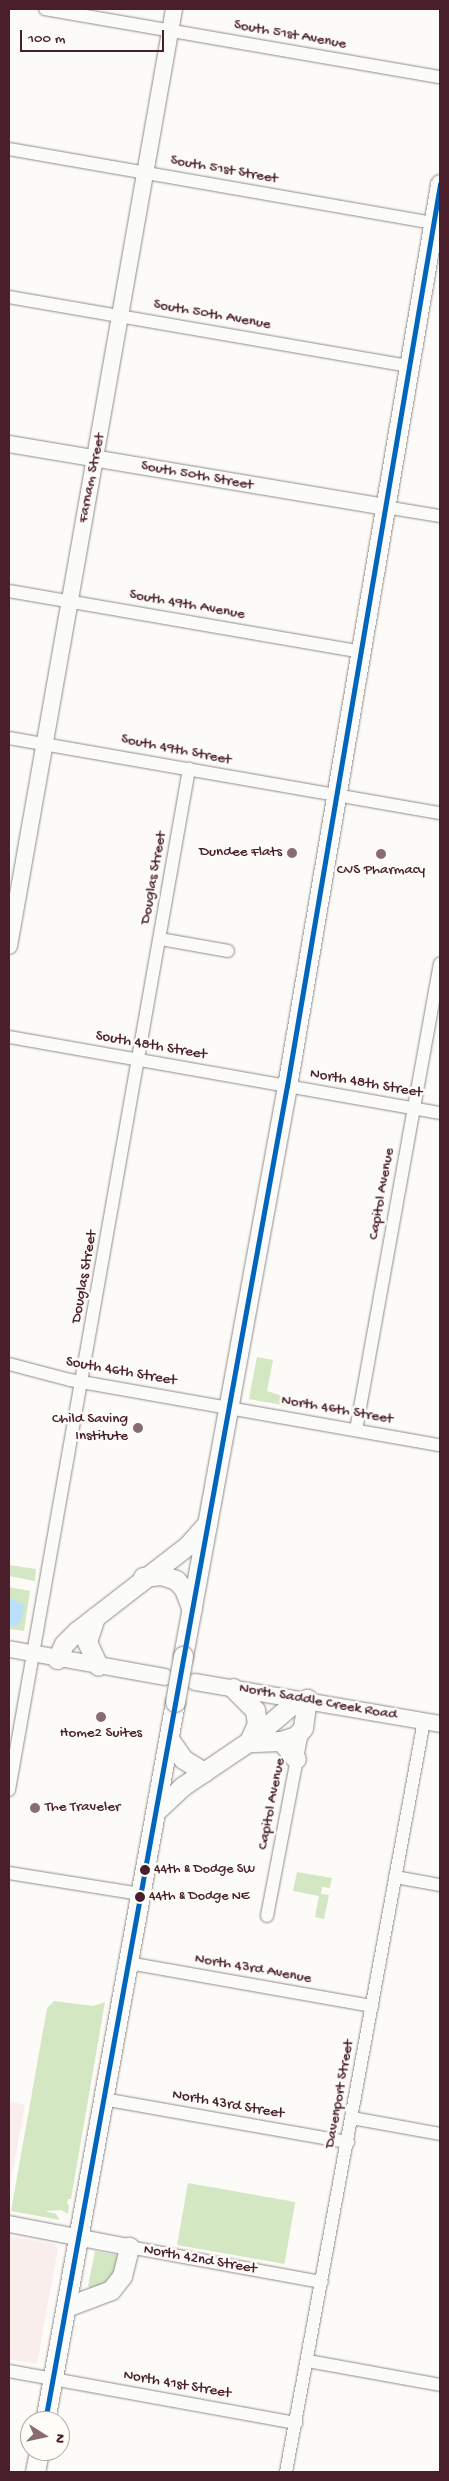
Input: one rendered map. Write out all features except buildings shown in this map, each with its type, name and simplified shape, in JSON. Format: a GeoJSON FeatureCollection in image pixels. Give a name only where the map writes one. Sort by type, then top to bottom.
{"type":"FeatureCollection","features":[{"type":"Feature","properties":{"kind":"highway"},"geometry":{"type":"LineString","coordinates":[[47,2411],[287,1086],[409,366],[437,224],[440,184]]}},
{"type":"Feature","properties":{"kind":"highway"},"geometry":{"type":"LineString","coordinates":[[57,1659],[64,1644],[97,1614],[187,1546],[207,1524]]}},
{"type":"Feature","properties":{"kind":"highway"},"geometry":{"type":"LineString","coordinates":[[144,1577],[157,1574],[173,1578],[184,1589],[192,1610]]}},
{"type":"Feature","properties":{"kind":"highway"},"geometry":{"type":"LineString","coordinates":[[97,1614],[89,1628],[87,1642],[98,1666]]}},
{"type":"Feature","properties":{"kind":"highway"},"geometry":{"type":"LineString","coordinates":[[233,1688],[250,1702],[257,1714],[256,1729],[248,1742]]}},
{"type":"Feature","properties":{"kind":"highway"},"geometry":{"type":"LineString","coordinates":[[248,1742],[281,1741],[293,1737],[303,1728],[307,1699]]}},
{"type":"Feature","properties":{"kind":"highway"},"geometry":{"type":"LineString","coordinates":[[155,1812],[176,1792],[248,1742],[274,1718],[307,1699]]}},
{"type":"Feature","properties":{"kind":"highway"},"geometry":{"type":"LineString","coordinates":[[168,1739],[183,1759],[204,1772]]}},
{"type":"Feature","properties":{"kind":"highway"},"geometry":{"type":"LineString","coordinates":[[281,1741],[292,1750],[296,1759]]}},
{"type":"Feature","properties":{"kind":"highway"},"geometry":{"type":"LineString","coordinates":[[66,2307],[112,2290],[122,2276],[130,2247]]}},
{"type":"Feature","properties":{"kind":"main road","name":"Farnam Street"},"geometry":{"type":"LineString","coordinates":[[9,946],[67,601],[97,459],[174,9]]}},
{"type":"Feature","properties":{"kind":"main road","name":"South 50th Street"},"geometry":{"type":"LineString","coordinates":[[9,444],[385,507]]}},
{"type":"Feature","properties":{"kind":"main road"},"geometry":{"type":"LineString","coordinates":[[9,1649],[33,1655],[164,1677]]}},
{"type":"Feature","properties":{"kind":"main road"},"geometry":{"type":"LineString","coordinates":[[9,1654],[33,1655]]}},
{"type":"Feature","properties":{"kind":"main road","name":"North Saddle Creek Road"},"geometry":{"type":"LineString","coordinates":[[195,1682],[307,1699],[432,1722]]}},
{"type":"Feature","properties":{"kind":"main road","name":"North 42nd Street"},"geometry":{"type":"LineString","coordinates":[[9,2224],[130,2247]]}},
{"type":"Feature","properties":{"kind":"street","name":"South 51st Avenue"},"geometry":{"type":"LineString","coordinates":[[45,9],[440,77]]}},
{"type":"Feature","properties":{"kind":"street","name":"South 51st Street"},"geometry":{"type":"LineString","coordinates":[[9,149],[437,224]]}},
{"type":"Feature","properties":{"kind":"street","name":"South 50th Avenue"},"geometry":{"type":"LineString","coordinates":[[9,297],[409,366]]}},
{"type":"Feature","properties":{"kind":"street"},"geometry":{"type":"LineString","coordinates":[[385,507],[440,516]]}},
{"type":"Feature","properties":{"kind":"street","name":"South 49th Avenue"},"geometry":{"type":"LineString","coordinates":[[9,591],[361,652]]}},
{"type":"Feature","properties":{"kind":"street","name":"South 49th Street"},"geometry":{"type":"LineString","coordinates":[[9,738],[440,813]]}},
{"type":"Feature","properties":{"kind":"street","name":"Douglas Street"},"geometry":{"type":"LineString","coordinates":[[9,1790],[140,1060],[189,768]]}},
{"type":"Feature","properties":{"kind":"street"},"geometry":{"type":"LineString","coordinates":[[160,939],[228,951]]}},
{"type":"Feature","properties":{"kind":"street","name":"Capitol Avenue"},"geometry":{"type":"LineString","coordinates":[[356,1430],[440,964]]}},
{"type":"Feature","properties":{"kind":"street","name":"South 48th Street"},"geometry":{"type":"LineString","coordinates":[[9,1038],[287,1086]]}},
{"type":"Feature","properties":{"kind":"street","name":"North 48th Street"},"geometry":{"type":"LineString","coordinates":[[287,1086],[440,1113]]}},
{"type":"Feature","properties":{"kind":"street","name":"South 46th Street"},"geometry":{"type":"LineString","coordinates":[[9,1364],[82,1382],[229,1408]]}},
{"type":"Feature","properties":{"kind":"street","name":"North 46th Street"},"geometry":{"type":"LineString","coordinates":[[229,1408],[440,1445]]}},
{"type":"Feature","properties":{"kind":"street","name":"Davenport Street"},"geometry":{"type":"LineString","coordinates":[[286,2472],[348,2142],[395,1877],[432,1722]]}},
{"type":"Feature","properties":{"kind":"street","name":"Capitol Avenue"},"geometry":{"type":"LineString","coordinates":[[267,1916],[303,1728]]}},
{"type":"Feature","properties":{"kind":"street"},"geometry":{"type":"LineString","coordinates":[[9,1873],[140,1894]]}},
{"type":"Feature","properties":{"kind":"street"},"geometry":{"type":"LineString","coordinates":[[395,1877],[440,1885]]}},
{"type":"Feature","properties":{"kind":"street","name":"North 43rd Avenue"},"geometry":{"type":"LineString","coordinates":[[128,1963],[372,2006]]}},
{"type":"Feature","properties":{"kind":"street","name":"North 43rd Street"},"geometry":{"type":"LineString","coordinates":[[103,2099],[348,2142]]}},
{"type":"Feature","properties":{"kind":"street"},"geometry":{"type":"LineString","coordinates":[[352,2118],[440,2134]]}},
{"type":"Feature","properties":{"kind":"street","name":"North 42nd Street"},"geometry":{"type":"LineString","coordinates":[[130,2247],[322,2282]]}},
{"type":"Feature","properties":{"kind":"street"},"geometry":{"type":"LineString","coordinates":[[308,2360],[440,2384]]}},
{"type":"Feature","properties":{"kind":"street","name":"North 41st Street"},"geometry":{"type":"LineString","coordinates":[[9,2370],[296,2424]]}},
{"type":"Feature","properties":{"kind":"shaded area"},"geometry":{"type":"Polygon","coordinates":[[[9,2101],[25,2105],[9,2191],[9,2101]]]}},
{"type":"Feature","properties":{"kind":"shaded area"},"geometry":{"type":"Polygon","coordinates":[[[9,2236],[54,2244],[58,2248],[37,2364],[9,2359],[9,2236]]]}},
{"type":"Feature","properties":{"kind":"green space"},"geometry":{"type":"Polygon","coordinates":[[[257,1357],[273,1360],[267,1391],[288,1398],[288,1406],[249,1399],[257,1357]]]}},
{"type":"Feature","properties":{"kind":"green space"},"geometry":{"type":"Polygon","coordinates":[[[9,1565],[36,1569],[35,1581],[9,1576],[9,1565]]]}},
{"type":"Feature","properties":{"kind":"green space"},"geometry":{"type":"Polygon","coordinates":[[[9,1587],[30,1591],[24,1631],[9,1629],[9,1587]]]}},
{"type":"Feature","properties":{"kind":"green space"},"geometry":{"type":"Polygon","coordinates":[[[297,1872],[332,1878],[330,1888],[322,1887],[321,1894],[329,1895],[324,1919],[315,1917],[319,1896],[293,1891],[297,1872]]]}},
{"type":"Feature","properties":{"kind":"green space"},"geometry":{"type":"Polygon","coordinates":[[[54,2001],[93,2006],[105,2002],[71,2199],[68,2199],[67,2204],[69,2205],[68,2214],[61,2210],[45,2211],[56,2214],[60,2220],[11,2211],[47,2008],[54,2001]]]}},
{"type":"Feature","properties":{"kind":"green space"},"geometry":{"type":"Polygon","coordinates":[[[188,2183],[295,2202],[284,2264],[177,2245],[188,2183]]]}},
{"type":"Feature","properties":{"kind":"green space"},"geometry":{"type":"Polygon","coordinates":[[[95,2251],[123,2256],[114,2279],[91,2289],[88,2286],[95,2251]]]}},
{"type":"Feature","properties":{"kind":"water"},"geometry":{"type":"Polygon","coordinates":[[[9,1598],[24,1605],[22,1620],[16,1626],[9,1625],[9,1598]]]}},
{"type":"Feature","properties":{"kind":"transit line"},"geometry":{"type":"LineString","coordinates":[[47,2411],[287,1086],[440,184]]}},
{"type":"Feature","properties":{"kind":"place","name":"Dundee Flats"},"geometry":{"type":"Point","coordinates":[292,853]}},
{"type":"Feature","properties":{"kind":"place","name":"CVS Pharmacy"},"geometry":{"type":"Point","coordinates":[381,854]}},
{"type":"Feature","properties":{"kind":"place","name":"Child Saving Institute"},"geometry":{"type":"Point","coordinates":[138,1428]}},
{"type":"Feature","properties":{"kind":"place","name":"Home2 Suites"},"geometry":{"type":"Point","coordinates":[101,1717]}},
{"type":"Feature","properties":{"kind":"place","name":"The Traveler"},"geometry":{"type":"Point","coordinates":[35,1808]}},
{"type":"Feature","properties":{"kind":"place","name":"44th & Dodge SW"},"geometry":{"type":"Point","coordinates":[145,1870]}},
{"type":"Feature","properties":{"kind":"place","name":"44th & Dodge NE"},"geometry":{"type":"Point","coordinates":[140,1897]}}]}
